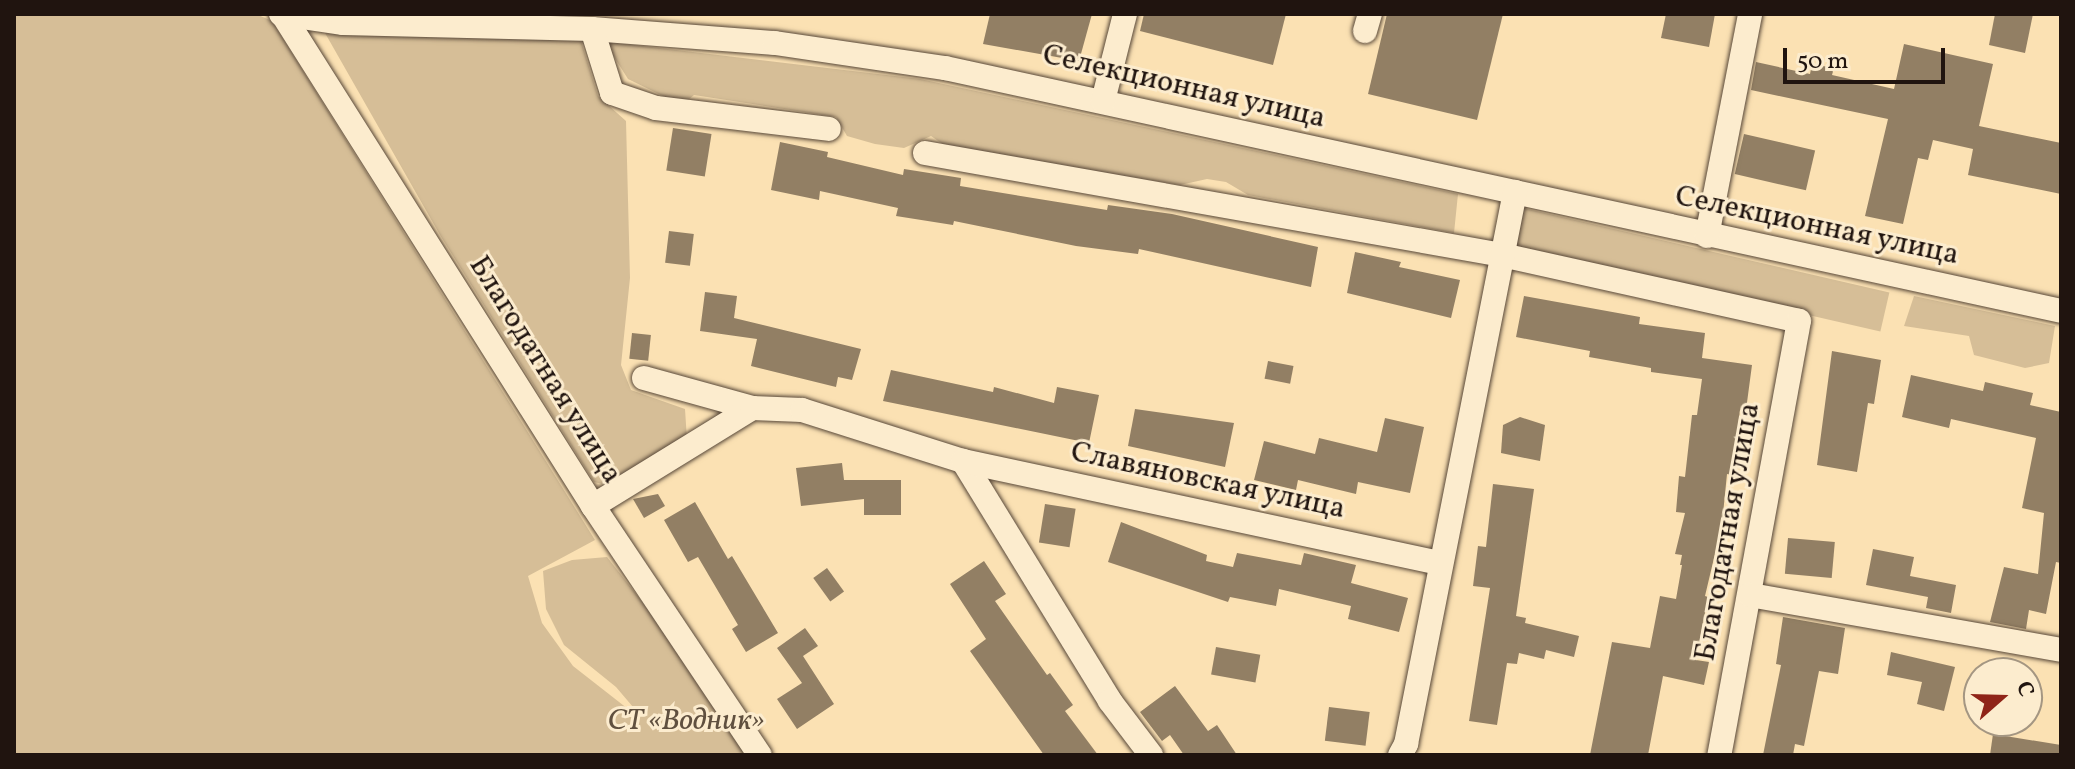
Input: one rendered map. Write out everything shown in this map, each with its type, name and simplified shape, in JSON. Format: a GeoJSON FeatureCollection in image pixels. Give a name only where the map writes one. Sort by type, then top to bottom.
{"type":"FeatureCollection","features":[{"type":"Feature","properties":{"kind":"street","name":"Селекционная улица"},"geometry":{"type":"LineString","coordinates":[[282,14],[343,23],[585,24],[791,46],[945,68],[2061,311]]}},
{"type":"Feature","properties":{"kind":"street","name":"Благодатная улица"},"geometry":{"type":"LineString","coordinates":[[282,14],[593,506],[760,755]]}},
{"type":"Feature","properties":{"kind":"street"},"geometry":{"type":"LineString","coordinates":[[1103,101],[1125,14]]}},
{"type":"Feature","properties":{"kind":"street"},"geometry":{"type":"LineString","coordinates":[[1707,236],[1750,14]]}},
{"type":"Feature","properties":{"kind":"street"},"geometry":{"type":"LineString","coordinates":[[585,24],[612,93],[656,108],[829,129]]}},
{"type":"Feature","properties":{"kind":"street"},"geometry":{"type":"LineString","coordinates":[[925,153],[1502,255]]}},
{"type":"Feature","properties":{"kind":"street"},"geometry":{"type":"LineString","coordinates":[[1400,755],[1406,744],[1439,563],[1515,192]]}},
{"type":"Feature","properties":{"kind":"street","name":"Благодатная улица"},"geometry":{"type":"LineString","coordinates":[[1502,255],[1799,321],[1719,755]]}},
{"type":"Feature","properties":{"kind":"street","name":"Славяновская улица"},"geometry":{"type":"LineString","coordinates":[[644,378],[752,408],[802,410],[963,461],[1439,563]]}},
{"type":"Feature","properties":{"kind":"street"},"geometry":{"type":"LineString","coordinates":[[593,506],[752,408]]}},
{"type":"Feature","properties":{"kind":"street"},"geometry":{"type":"LineString","coordinates":[[963,461],[1110,701],[1151,755]]}},
{"type":"Feature","properties":{"kind":"street"},"geometry":{"type":"LineString","coordinates":[[1750,595],[2061,650]]}},
{"type":"Feature","properties":{"kind":"green space","name":"СТ «Водник»"},"geometry":{"type":"Polygon","coordinates":[[[14,14],[256,14],[272,21],[595,540],[528,576],[542,623],[573,666],[628,709],[633,707],[616,687],[564,645],[546,609],[543,571],[572,560],[607,557],[680,650],[748,755],[14,755],[14,14]]]}},
{"type":"Feature","properties":{"kind":"green space"},"geometry":{"type":"Polygon","coordinates":[[[325,33],[581,41],[598,96],[626,121],[630,278],[621,365],[631,390],[685,409],[687,440],[607,485],[594,482],[440,235],[325,33]]]}},
{"type":"Feature","properties":{"kind":"green space"},"geometry":{"type":"Polygon","coordinates":[[[609,42],[920,79],[1458,194],[1454,233],[1248,195],[1226,182],[1207,179],[1180,185],[944,145],[931,136],[904,148],[875,144],[847,136],[836,117],[694,95],[688,100],[669,99],[628,79],[611,52],[609,42]]]}},
{"type":"Feature","properties":{"kind":"green space"},"geometry":{"type":"Polygon","coordinates":[[[1523,208],[1889,293],[1880,332],[1514,247],[1523,208]]]}},
{"type":"Feature","properties":{"kind":"green space"},"geometry":{"type":"Polygon","coordinates":[[[1914,296],[2055,326],[2049,363],[2025,368],[1974,355],[1969,336],[1904,326],[1914,296]]]}},
{"type":"Feature","properties":{"kind":"building"},"geometry":{"type":"Polygon","coordinates":[[[990,14],[1092,14],[1079,61],[983,44],[990,14]]]}},
{"type":"Feature","properties":{"kind":"building"},"geometry":{"type":"Polygon","coordinates":[[[1144,14],[1286,14],[1273,65],[1140,31],[1144,14]]]}},
{"type":"Feature","properties":{"kind":"building"},"geometry":{"type":"Polygon","coordinates":[[[1387,14],[1503,14],[1477,120],[1368,94],[1387,14]]]}},
{"type":"Feature","properties":{"kind":"building"},"geometry":{"type":"Polygon","coordinates":[[[1666,14],[1715,14],[1709,47],[1661,38],[1666,14]]]}},
{"type":"Feature","properties":{"kind":"building"},"geometry":{"type":"Polygon","coordinates":[[[1995,14],[2033,14],[2025,53],[1989,45],[1995,14]]]}},
{"type":"Feature","properties":{"kind":"building"},"geometry":{"type":"Polygon","coordinates":[[[1904,44],[1993,64],[1979,126],[2061,143],[2061,194],[1968,175],[1973,149],[1933,140],[1928,160],[1918,158],[1903,224],[1865,216],[1888,119],[1751,90],[1756,62],[1810,74],[1812,64],[1834,68],[1832,75],[1894,89],[1904,44]]]}},
{"type":"Feature","properties":{"kind":"building"},"geometry":{"type":"Polygon","coordinates":[[[673,128],[712,134],[705,177],[666,170],[673,128]]]}},
{"type":"Feature","properties":{"kind":"building"},"geometry":{"type":"Polygon","coordinates":[[[1744,134],[1815,150],[1806,190],[1735,174],[1744,134]]]}},
{"type":"Feature","properties":{"kind":"building"},"geometry":{"type":"Polygon","coordinates":[[[780,142],[828,152],[827,157],[903,175],[904,169],[961,178],[960,186],[1107,210],[1108,205],[1172,214],[1318,247],[1311,287],[1139,249],[1138,254],[1076,246],[954,221],[953,225],[896,216],[898,208],[820,191],[819,200],[771,190],[780,142]]]}},
{"type":"Feature","properties":{"kind":"building"},"geometry":{"type":"Polygon","coordinates":[[[669,231],[694,234],[690,266],[665,263],[669,231]]]}},
{"type":"Feature","properties":{"kind":"building"},"geometry":{"type":"Polygon","coordinates":[[[1355,252],[1401,262],[1399,267],[1460,280],[1451,318],[1347,293],[1355,252]]]}},
{"type":"Feature","properties":{"kind":"building"},"geometry":{"type":"Polygon","coordinates":[[[705,292],[737,296],[734,318],[861,349],[852,380],[838,377],[836,387],[751,366],[757,339],[700,331],[705,292]]]}},
{"type":"Feature","properties":{"kind":"building"},"geometry":{"type":"Polygon","coordinates":[[[1524,296],[1640,317],[1639,324],[1705,333],[1702,358],[1752,365],[1746,410],[1740,410],[1732,475],[1727,474],[1722,524],[1705,596],[1708,597],[1696,660],[1709,662],[1704,685],[1663,676],[1648,755],[1590,755],[1612,642],[1650,648],[1660,596],[1676,599],[1682,555],[1675,554],[1685,513],[1676,512],[1679,476],[1685,477],[1692,415],[1697,415],[1702,379],[1651,372],[1651,368],[1589,357],[1590,351],[1516,337],[1524,296]]]}},
{"type":"Feature","properties":{"kind":"building"},"geometry":{"type":"Polygon","coordinates":[[[632,333],[651,335],[648,361],[629,359],[632,333]]]}},
{"type":"Feature","properties":{"kind":"building"},"geometry":{"type":"Polygon","coordinates":[[[1832,351],[1881,360],[1874,404],[1868,403],[1857,472],[1817,465],[1832,351]]]}},
{"type":"Feature","properties":{"kind":"building"},"geometry":{"type":"Polygon","coordinates":[[[1268,361],[1294,366],[1290,384],[1265,379],[1268,361]]]}},
{"type":"Feature","properties":{"kind":"building"},"geometry":{"type":"Polygon","coordinates":[[[891,370],[993,392],[994,387],[1054,403],[1057,387],[1099,395],[1089,443],[883,401],[891,370]]]}},
{"type":"Feature","properties":{"kind":"building"},"geometry":{"type":"Polygon","coordinates":[[[1911,375],[1983,391],[1985,382],[2033,393],[2030,405],[2061,412],[2061,563],[2056,562],[2046,614],[2029,610],[2026,629],[1990,622],[2004,567],[2038,574],[2044,513],[2022,508],[2036,438],[1951,419],[1949,428],[1902,417],[1911,375]]]}},
{"type":"Feature","properties":{"kind":"building"},"geometry":{"type":"Polygon","coordinates":[[[1135,409],[1234,423],[1225,467],[1128,446],[1135,409]]]}},
{"type":"Feature","properties":{"kind":"building"},"geometry":{"type":"Polygon","coordinates":[[[1520,417],[1545,425],[1540,461],[1501,453],[1503,425],[1520,417]]]}},
{"type":"Feature","properties":{"kind":"building"},"geometry":{"type":"Polygon","coordinates":[[[1385,418],[1424,427],[1410,493],[1358,482],[1356,494],[1298,480],[1296,490],[1254,480],[1264,441],[1315,454],[1319,438],[1377,452],[1385,418]]]}},
{"type":"Feature","properties":{"kind":"building"},"geometry":{"type":"Polygon","coordinates":[[[842,463],[844,480],[901,480],[901,515],[864,515],[864,499],[801,506],[796,468],[842,463]]]}},
{"type":"Feature","properties":{"kind":"building"},"geometry":{"type":"Polygon","coordinates":[[[1493,484],[1534,489],[1516,616],[1526,618],[1525,623],[1579,636],[1574,657],[1546,650],[1544,659],[1519,653],[1517,664],[1507,663],[1497,725],[1469,721],[1490,588],[1473,586],[1478,546],[1486,547],[1493,484]]]}},
{"type":"Feature","properties":{"kind":"building"},"geometry":{"type":"Polygon","coordinates":[[[658,494],[665,506],[644,518],[633,499],[658,494]]]}},
{"type":"Feature","properties":{"kind":"building"},"geometry":{"type":"Polygon","coordinates":[[[695,502],[728,559],[732,556],[778,633],[746,652],[732,629],[738,625],[698,557],[688,562],[664,520],[695,502]]]}},
{"type":"Feature","properties":{"kind":"building"},"geometry":{"type":"Polygon","coordinates":[[[1045,504],[1076,509],[1070,547],[1039,543],[1045,504]]]}},
{"type":"Feature","properties":{"kind":"building"},"geometry":{"type":"Polygon","coordinates":[[[1121,522],[1207,555],[1206,561],[1233,567],[1237,553],[1301,565],[1304,553],[1356,565],[1351,583],[1408,598],[1399,632],[1348,619],[1351,606],[1279,589],[1276,606],[1230,597],[1228,602],[1108,562],[1121,522]]]}},
{"type":"Feature","properties":{"kind":"building"},"geometry":{"type":"Polygon","coordinates":[[[1788,538],[1835,542],[1832,578],[1785,574],[1788,538]]]}},
{"type":"Feature","properties":{"kind":"building"},"geometry":{"type":"Polygon","coordinates":[[[1873,549],[1914,557],[1910,576],[1956,585],[1951,613],[1926,608],[1928,597],[1866,585],[1873,549]]]}},
{"type":"Feature","properties":{"kind":"building"},"geometry":{"type":"Polygon","coordinates":[[[984,561],[1006,594],[995,601],[1047,675],[1050,673],[1073,705],[1065,711],[1098,755],[1044,755],[970,651],[986,639],[950,584],[984,561]]]}},
{"type":"Feature","properties":{"kind":"building"},"geometry":{"type":"Polygon","coordinates":[[[827,568],[844,591],[830,601],[813,578],[827,568]]]}},
{"type":"Feature","properties":{"kind":"building"},"geometry":{"type":"Polygon","coordinates":[[[1783,617],[1845,628],[1838,674],[1819,671],[1804,746],[1795,744],[1793,755],[1763,755],[1781,665],[1776,664],[1783,617]]]}},
{"type":"Feature","properties":{"kind":"building"},"geometry":{"type":"Polygon","coordinates":[[[805,628],[818,646],[803,656],[834,704],[797,729],[777,699],[802,683],[777,648],[805,628]]]}},
{"type":"Feature","properties":{"kind":"building"},"geometry":{"type":"Polygon","coordinates":[[[1216,647],[1260,655],[1255,682],[1211,675],[1216,647]]]}},
{"type":"Feature","properties":{"kind":"building"},"geometry":{"type":"Polygon","coordinates":[[[1891,652],[1955,667],[1944,711],[1917,704],[1922,682],[1887,675],[1891,652]]]}},
{"type":"Feature","properties":{"kind":"building"},"geometry":{"type":"Polygon","coordinates":[[[1175,686],[1208,731],[1217,725],[1237,755],[1184,755],[1170,735],[1162,741],[1140,712],[1175,686]]]}},
{"type":"Feature","properties":{"kind":"building"},"geometry":{"type":"Polygon","coordinates":[[[1329,707],[1370,712],[1366,746],[1325,741],[1329,707]]]}},
{"type":"Feature","properties":{"kind":"building"},"geometry":{"type":"Polygon","coordinates":[[[1993,737],[2061,745],[2060,755],[1990,755],[1993,737]]]}}]}
